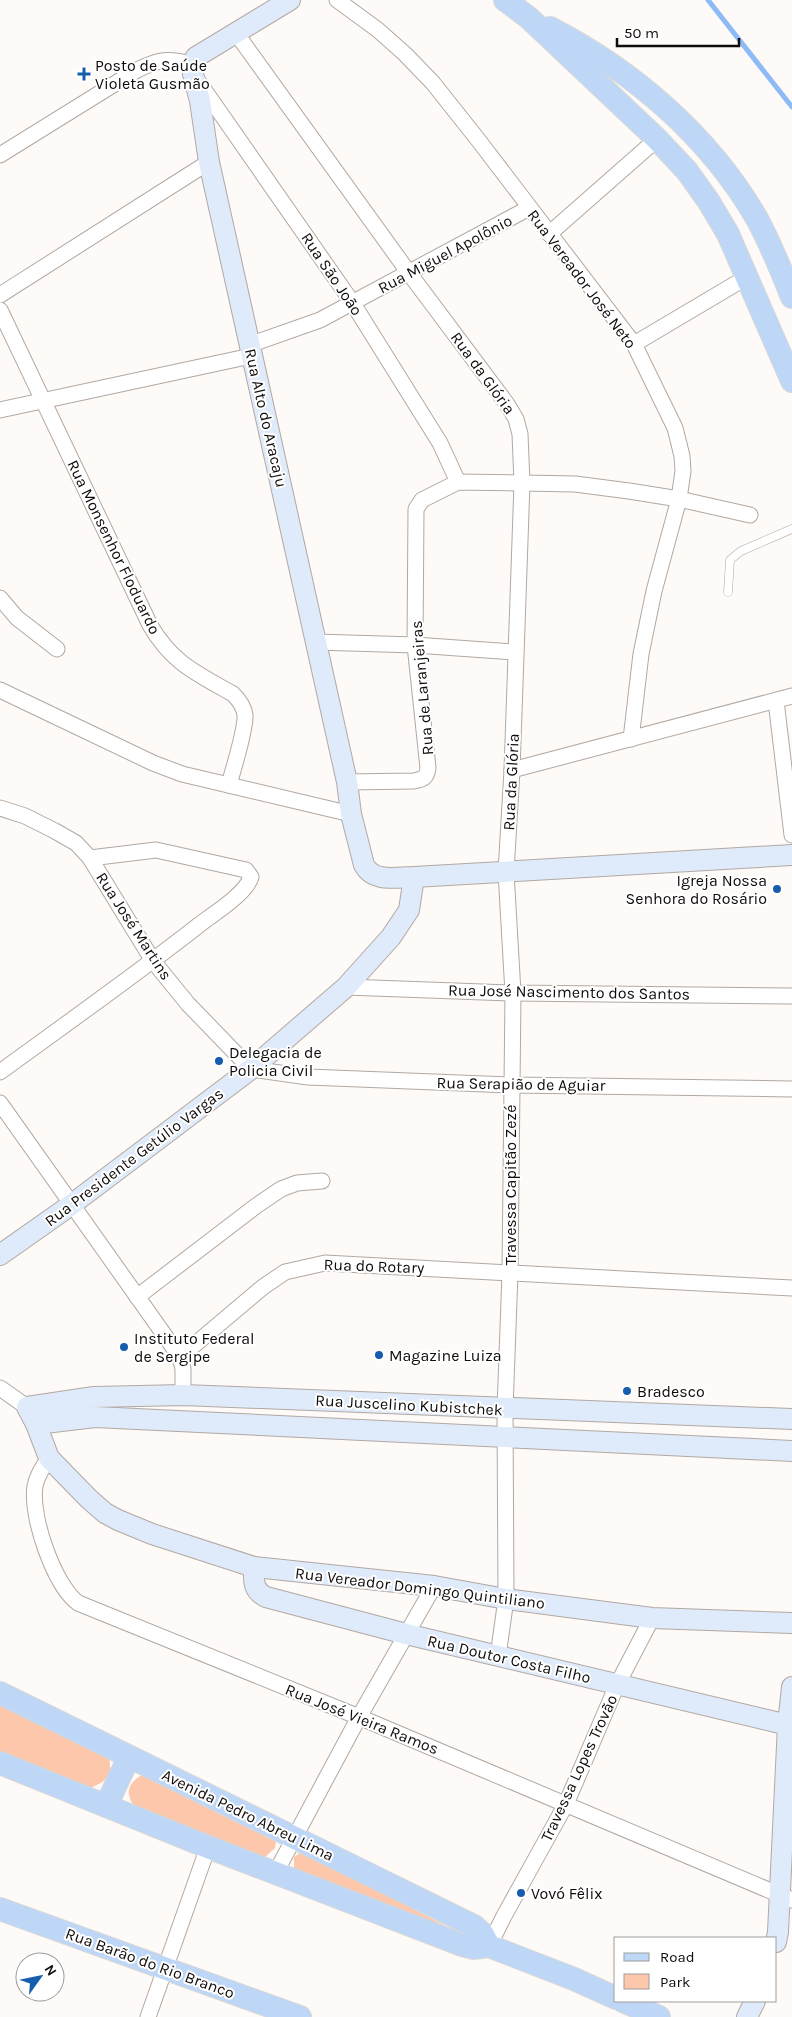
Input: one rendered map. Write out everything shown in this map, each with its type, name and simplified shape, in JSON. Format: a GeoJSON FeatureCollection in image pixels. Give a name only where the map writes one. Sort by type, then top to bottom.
{"type":"FeatureCollection","features":[{"type":"Feature","properties":{"kind":"main road"},"geometry":{"type":"LineString","coordinates":[[505,0],[529,18],[657,139],[687,171],[709,202],[728,234],[792,381]]}},
{"type":"Feature","properties":{"kind":"main road"},"geometry":{"type":"LineString","coordinates":[[529,18],[582,45],[624,74],[674,114],[724,169],[756,217],[792,297]]}},
{"type":"Feature","properties":{"kind":"main road","name":"Avenida Pedro Abreu Lima"},"geometry":{"type":"LineString","coordinates":[[0,1693],[474,1926],[482,1934],[489,1946]]}},
{"type":"Feature","properties":{"kind":"main road"},"geometry":{"type":"LineString","coordinates":[[106,1806],[129,1757]]}},
{"type":"Feature","properties":{"kind":"main road"},"geometry":{"type":"LineString","coordinates":[[0,1763],[208,1847],[462,1945],[473,1948],[489,1946],[574,1979],[614,1997]]}},
{"type":"Feature","properties":{"kind":"main road","name":"Rua Barão do Rio Branco"},"geometry":{"type":"LineString","coordinates":[[0,1909],[299,2017]]}},
{"type":"Feature","properties":{"kind":"main road"},"geometry":{"type":"LineString","coordinates":[[625,2002],[659,2017]]}},
{"type":"Feature","properties":{"kind":"street"},"geometry":{"type":"LineString","coordinates":[[0,155],[137,70],[152,63],[173,59],[192,69],[196,57],[290,0]]}},
{"type":"Feature","properties":{"kind":"street","name":"Rua Vereador José Neto"},"geometry":{"type":"LineString","coordinates":[[337,0],[378,30],[406,54],[433,83],[479,141],[634,344],[675,428],[682,456],[683,470],[679,499],[654,591],[641,654],[631,739]]}},
{"type":"Feature","properties":{"kind":"street","name":"Rua da Glória"},"geometry":{"type":"LineString","coordinates":[[236,33],[507,404],[516,419],[520,434],[522,483],[512,770],[506,872]]}},
{"type":"Feature","properties":{"kind":"street","name":"Rua Alto do Aracaju"},"geometry":{"type":"LineString","coordinates":[[192,69],[250,350],[347,782],[351,814],[364,865],[373,876],[414,877]]}},
{"type":"Feature","properties":{"kind":"street","name":"Rua São João"},"geometry":{"type":"LineString","coordinates":[[192,69],[352,302],[440,443],[458,482]]}},
{"type":"Feature","properties":{"kind":"street"},"geometry":{"type":"LineString","coordinates":[[549,234],[657,139]]}},
{"type":"Feature","properties":{"kind":"street"},"geometry":{"type":"LineString","coordinates":[[0,294],[210,162]]}},
{"type":"Feature","properties":{"kind":"street","name":"Rua Miguel Apolônio"},"geometry":{"type":"LineString","coordinates":[[0,410],[250,350],[320,320],[530,208]]}},
{"type":"Feature","properties":{"kind":"street"},"geometry":{"type":"LineString","coordinates":[[634,344],[747,277]]}},
{"type":"Feature","properties":{"kind":"street","name":"Rua Monsenhor Floduardo"},"geometry":{"type":"LineString","coordinates":[[0,310],[150,625],[161,644],[185,666],[233,694],[243,707],[244,721],[229,785]]}},
{"type":"Feature","properties":{"kind":"street"},"geometry":{"type":"LineString","coordinates":[[458,482],[575,484],[679,499],[750,515]]}},
{"type":"Feature","properties":{"kind":"street","name":"Rua de Laranjeiras"},"geometry":{"type":"LineString","coordinates":[[347,782],[414,781],[424,779],[428,774],[415,645],[416,509],[422,500],[458,482]]}},
{"type":"Feature","properties":{"kind":"street"},"geometry":{"type":"LineString","coordinates":[[0,598],[17,618],[57,649]]}},
{"type":"Feature","properties":{"kind":"street"},"geometry":{"type":"LineString","coordinates":[[316,642],[415,645],[515,652]]}},
{"type":"Feature","properties":{"kind":"street"},"geometry":{"type":"LineString","coordinates":[[0,690],[153,763],[182,774],[351,814]]}},
{"type":"Feature","properties":{"kind":"street"},"geometry":{"type":"LineString","coordinates":[[512,770],[792,696]]}},
{"type":"Feature","properties":{"kind":"street"},"geometry":{"type":"LineString","coordinates":[[776,701],[792,835]]}},
{"type":"Feature","properties":{"kind":"street","name":"Rua José Martins"},"geometry":{"type":"LineString","coordinates":[[0,808],[25,816],[76,843],[90,858],[153,961],[194,1010],[251,1069]]}},
{"type":"Feature","properties":{"kind":"street"},"geometry":{"type":"LineString","coordinates":[[0,1072],[153,961],[236,896],[250,881],[250,873],[246,870],[156,850],[90,858]]}},
{"type":"Feature","properties":{"kind":"street"},"geometry":{"type":"LineString","coordinates":[[414,877],[792,855]]}},
{"type":"Feature","properties":{"kind":"street","name":"Travessa Capitão Zezé"},"geometry":{"type":"LineString","coordinates":[[506,872],[513,993],[506,1439]]}},
{"type":"Feature","properties":{"kind":"street","name":"Rua Presidente Getúlio Vargas"},"geometry":{"type":"LineString","coordinates":[[0,1255],[71,1205],[251,1069],[346,987],[390,937],[409,910],[414,877]]}},
{"type":"Feature","properties":{"kind":"street","name":"Rua José Nascimento dos Santos"},"geometry":{"type":"LineString","coordinates":[[346,987],[513,993],[792,996]]}},
{"type":"Feature","properties":{"kind":"street","name":"Rua Serapião de Aguiar"},"geometry":{"type":"LineString","coordinates":[[251,1069],[308,1077],[511,1086],[792,1088]]}},
{"type":"Feature","properties":{"kind":"street"},"geometry":{"type":"LineString","coordinates":[[0,1103],[180,1356],[183,1368],[183,1395]]}},
{"type":"Feature","properties":{"kind":"street"},"geometry":{"type":"LineString","coordinates":[[138,1297],[256,1206],[281,1189],[297,1183],[322,1181]]}},
{"type":"Feature","properties":{"kind":"street","name":"Rua do Rotary"},"geometry":{"type":"LineString","coordinates":[[180,1356],[263,1287],[285,1272],[325,1263],[792,1288]]}},
{"type":"Feature","properties":{"kind":"street"},"geometry":{"type":"LineString","coordinates":[[1,1388],[31,1416],[49,1458]]}},
{"type":"Feature","properties":{"kind":"street","name":"Rua Juscelino Kubistchek"},"geometry":{"type":"LineString","coordinates":[[31,1416],[94,1397],[183,1395],[792,1419]]}},
{"type":"Feature","properties":{"kind":"street"},"geometry":{"type":"LineString","coordinates":[[94,1397],[95,1417]]}},
{"type":"Feature","properties":{"kind":"street","name":"Rua Juscelino Kubistchek"},"geometry":{"type":"LineString","coordinates":[[31,1416],[95,1417],[792,1452]]}},
{"type":"Feature","properties":{"kind":"street"},"geometry":{"type":"LineString","coordinates":[[498,1656],[506,1599],[506,1439]]}},
{"type":"Feature","properties":{"kind":"street","name":"Rua Vereador Domingo Quintiliano"},"geometry":{"type":"LineString","coordinates":[[49,1458],[89,1499],[118,1520],[152,1534],[254,1566],[434,1586],[506,1599],[652,1618],[792,1623]]}},
{"type":"Feature","properties":{"kind":"street","name":"Rua José Vieira Ramos"},"geometry":{"type":"LineString","coordinates":[[49,1458],[38,1474],[34,1508],[45,1547],[65,1589],[73,1599],[104,1614],[360,1716],[786,1898]]}},
{"type":"Feature","properties":{"kind":"street","name":"Rua Doutor Costa Filho"},"geometry":{"type":"LineString","coordinates":[[254,1566],[255,1587],[258,1592],[266,1597],[406,1634],[788,1725]]}},
{"type":"Feature","properties":{"kind":"street"},"geometry":{"type":"LineString","coordinates":[[276,1872],[360,1716],[434,1586]]}},
{"type":"Feature","properties":{"kind":"street","name":"Travessa Lopes Trovão"},"geometry":{"type":"LineString","coordinates":[[489,1946],[566,1804],[617,1684],[652,1618]]}},
{"type":"Feature","properties":{"kind":"street"},"geometry":{"type":"LineString","coordinates":[[777,1937],[786,1898],[788,1725],[792,1687]]}},
{"type":"Feature","properties":{"kind":"street"},"geometry":{"type":"LineString","coordinates":[[148,2017],[208,1847]]}},
{"type":"Feature","properties":{"kind":"street"},"geometry":{"type":"LineString","coordinates":[[747,2017],[754,2002]]}},
{"type":"Feature","properties":{"kind":"lane"},"geometry":{"type":"LineString","coordinates":[[728,592],[730,560],[741,551],[792,530]]}},
{"type":"Feature","properties":{"kind":"green space"},"geometry":{"type":"Polygon","coordinates":[[[0,1702],[108,1754],[110,1771],[106,1779],[90,1788],[0,1754],[0,1702]]]}},
{"type":"Feature","properties":{"kind":"green space"},"geometry":{"type":"Polygon","coordinates":[[[146,1773],[273,1836],[276,1842],[275,1848],[265,1857],[135,1807],[129,1796],[130,1787],[136,1779],[146,1773]]]}},
{"type":"Feature","properties":{"kind":"green space"},"geometry":{"type":"Polygon","coordinates":[[[303,1851],[482,1945],[294,1868],[294,1857],[303,1851]]]}},
{"type":"Feature","properties":{"kind":"waterway"},"geometry":{"type":"LineString","coordinates":[[708,0],[792,107]]}},
{"type":"Feature","properties":{"kind":"place","name":"Posto de Saúde Violeta Gusmão"},"geometry":{"type":"Point","coordinates":[84,74]}},
{"type":"Feature","properties":{"kind":"place","name":"Igreja Nossa Senhora do Rosário"},"geometry":{"type":"Point","coordinates":[777,889]}},
{"type":"Feature","properties":{"kind":"place","name":"Delegacia de Policia Civil"},"geometry":{"type":"Point","coordinates":[219,1061]}},
{"type":"Feature","properties":{"kind":"place","name":"Instituto Federal de Sergipe"},"geometry":{"type":"Point","coordinates":[124,1347]}},
{"type":"Feature","properties":{"kind":"place","name":"Magazine Luiza"},"geometry":{"type":"Point","coordinates":[379,1355]}},
{"type":"Feature","properties":{"kind":"place","name":"Bradesco"},"geometry":{"type":"Point","coordinates":[627,1391]}},
{"type":"Feature","properties":{"kind":"place","name":"Vovó Fêlix"},"geometry":{"type":"Point","coordinates":[521,1893]}}]}
